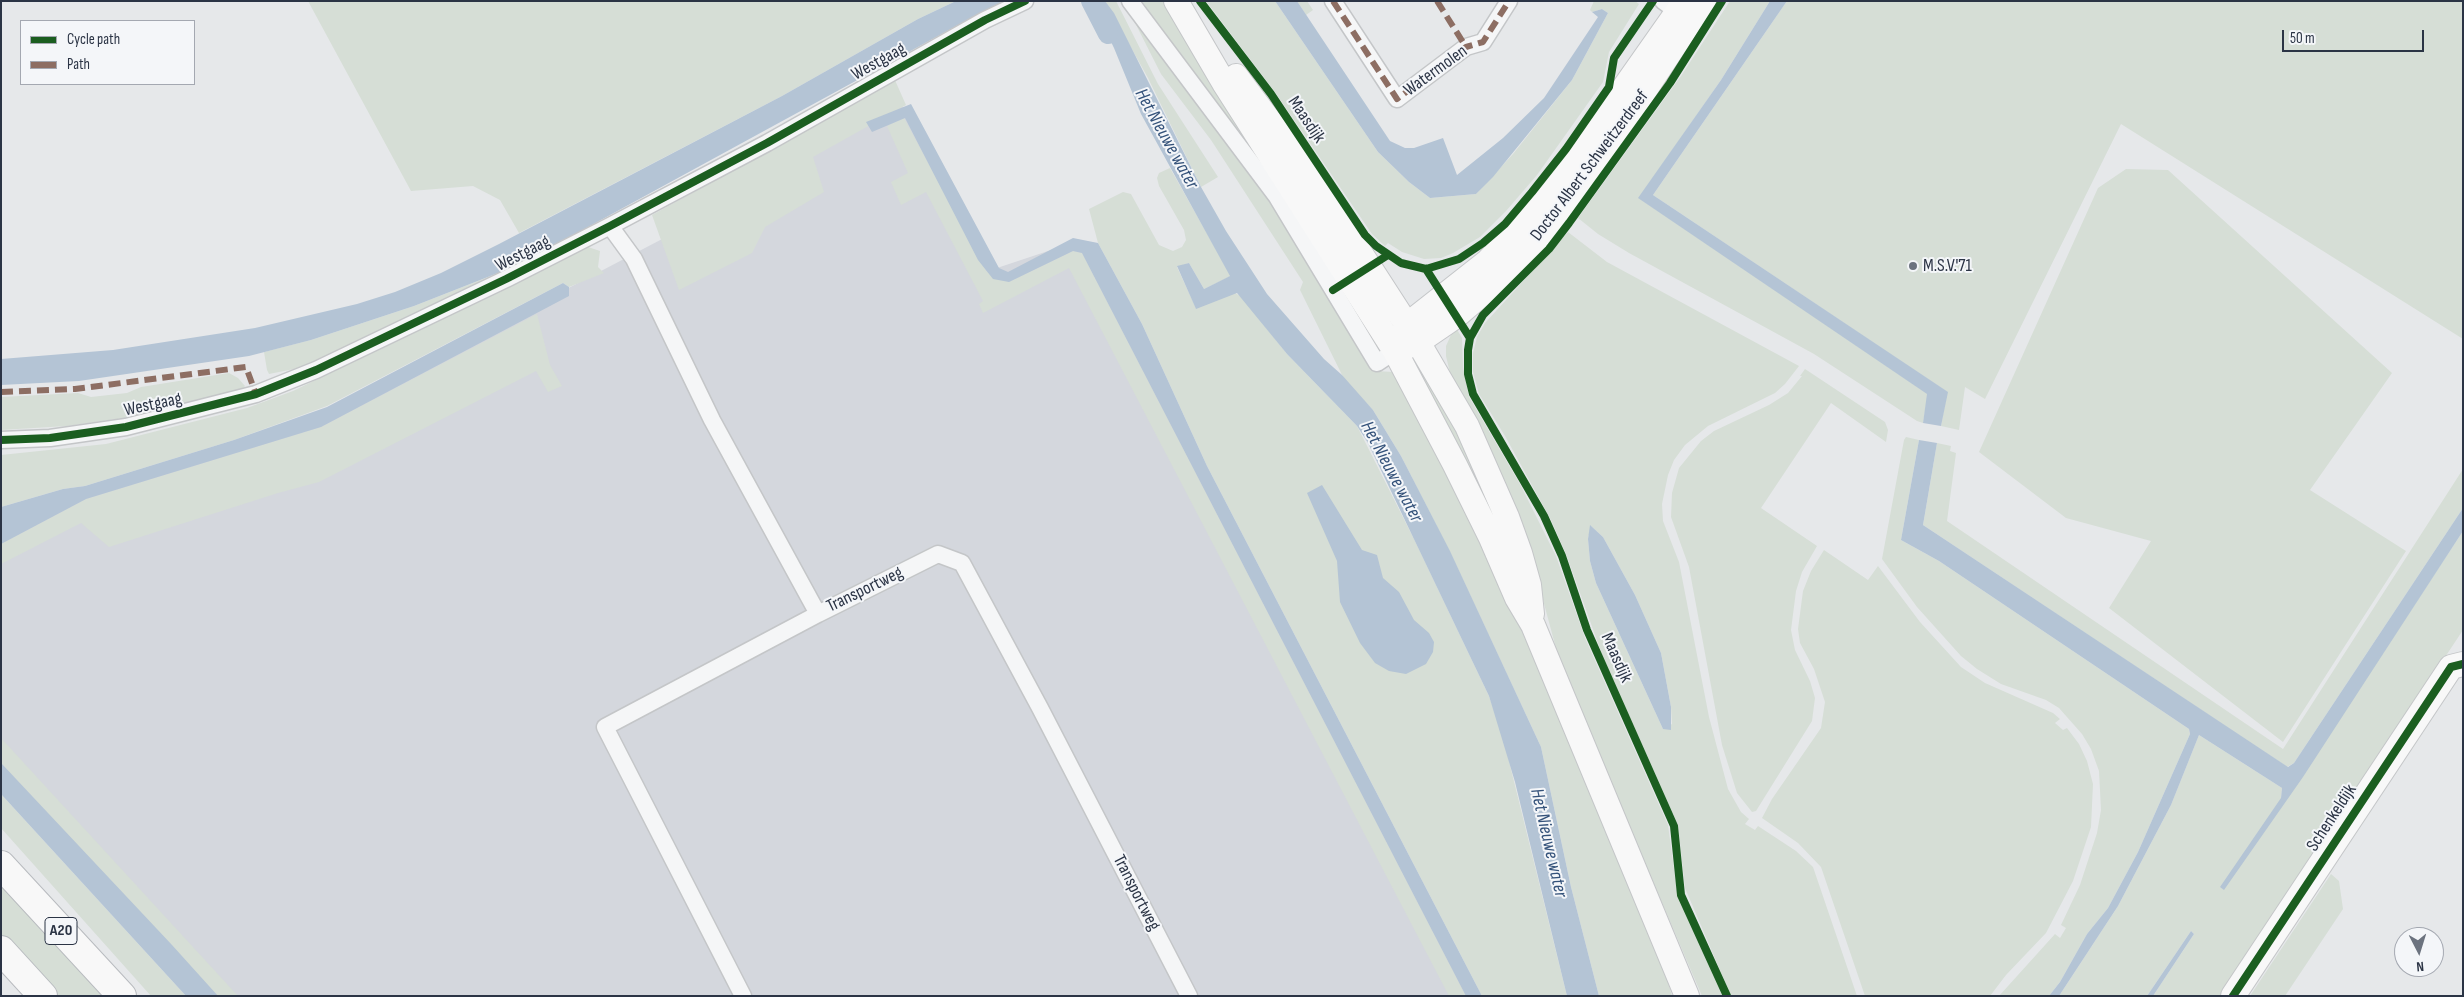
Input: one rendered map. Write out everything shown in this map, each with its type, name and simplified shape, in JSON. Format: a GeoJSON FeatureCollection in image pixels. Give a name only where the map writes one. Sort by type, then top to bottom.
{"type":"FeatureCollection","features":[{"type":"Feature","properties":{"kind":"highway","name":"A20"},"geometry":{"type":"LineString","coordinates":[[1,865],[122,996]]}},
{"type":"Feature","properties":{"kind":"highway"},"geometry":{"type":"LineString","coordinates":[[1,950],[43,996]]}},
{"type":"Feature","properties":{"kind":"main road","name":"Maasdijk"},"geometry":{"type":"LineString","coordinates":[[1176,1],[1229,92],[1395,351],[1455,465],[1491,538],[1517,598],[1533,626],[1687,996]]}},
{"type":"Feature","properties":{"kind":"main road","name":"Doctor Albert Schweitzerdreef"},"geometry":{"type":"LineString","coordinates":[[1395,351],[1412,334],[1456,316],[1490,287],[1526,252],[1559,215],[1594,167],[1679,9],[1704,1]]}},
{"type":"Feature","properties":{"kind":"main road","name":"Maasdijk"},"geometry":{"type":"LineString","coordinates":[[1203,45],[1237,78],[1310,175],[1412,334],[1467,426],[1507,517],[1529,585],[1533,626]]}},
{"type":"Feature","properties":{"kind":"main road","name":"Schenkeldijk"},"geometry":{"type":"LineString","coordinates":[[2233,996],[2451,667],[2463,664]]}},
{"type":"Feature","properties":{"kind":"street","name":"Westgaag"},"geometry":{"type":"LineString","coordinates":[[1,440],[50,438],[126,427],[256,394],[316,370],[375,343],[610,226],[767,143],[984,20],[1025,1]]}},
{"type":"Feature","properties":{"kind":"street"},"geometry":{"type":"LineString","coordinates":[[1130,1],[1277,197],[1377,363],[1395,351]]}},
{"type":"Feature","properties":{"kind":"street","name":"Watermolen"},"geometry":{"type":"LineString","coordinates":[[1333,1],[1397,99],[1466,46],[1483,42],[1509,1]]}},
{"type":"Feature","properties":{"kind":"street"},"geometry":{"type":"LineString","coordinates":[[610,226],[634,259],[712,420],[818,614]]}},
{"type":"Feature","properties":{"kind":"street","name":"Transportweg"},"geometry":{"type":"LineString","coordinates":[[742,996],[605,727],[818,614],[938,554],[962,563],[1044,716],[1189,996]]}},
{"type":"Feature","properties":{"kind":"shaded area"},"geometry":{"type":"Polygon","coordinates":[[[308,1],[956,1],[918,19],[782,96],[519,233],[500,200],[473,186],[411,191],[308,1]]]}},
{"type":"Feature","properties":{"kind":"shaded area"},"geometry":{"type":"Polygon","coordinates":[[[1105,1],[1116,1],[1158,84],[1218,177],[1201,187],[1148,78],[1105,1]]]}},
{"type":"Feature","properties":{"kind":"shaded area"},"geometry":{"type":"Polygon","coordinates":[[[1142,1],[1165,1],[1264,167],[1194,77],[1142,1]]]}},
{"type":"Feature","properties":{"kind":"shaded area"},"geometry":{"type":"Polygon","coordinates":[[[1206,1],[1275,1],[1378,152],[1409,182],[1430,198],[1476,194],[1513,154],[1572,80],[1608,13],[1602,9],[1592,12],[1590,10],[1594,1],[1635,1],[1639,4],[1609,52],[1603,82],[1537,175],[1506,211],[1480,237],[1441,258],[1424,259],[1402,252],[1388,243],[1385,246],[1372,234],[1275,92],[1206,1]]]}},
{"type":"Feature","properties":{"kind":"shaded area"},"geometry":{"type":"Polygon","coordinates":[[[1297,1],[1307,1],[1313,10],[1306,15],[1297,1]]]}},
{"type":"Feature","properties":{"kind":"shaded area"},"geometry":{"type":"Polygon","coordinates":[[[1730,1],[1770,1],[1721,80],[1639,198],[1928,394],[1923,423],[1917,421],[1814,354],[1629,253],[1598,234],[1578,218],[1681,76],[1730,1]]]}},
{"type":"Feature","properties":{"kind":"shaded area","name":"M.S.V.'71"},"geometry":{"type":"Polygon","coordinates":[[[1787,1],[2463,1],[2463,339],[2121,124],[1985,399],[1965,387],[1959,430],[1941,426],[1947,392],[1653,195],[1787,1]]]}},
{"type":"Feature","properties":{"kind":"shaded area"},"geometry":{"type":"Polygon","coordinates":[[[1125,3],[1273,200],[1376,371],[1393,372],[1483,532],[1665,971],[1672,996],[1599,996],[1571,887],[1541,747],[1450,552],[1401,456],[1373,410],[1345,381],[1300,290],[1303,282],[1211,140],[1161,74],[1125,3]]]}},
{"type":"Feature","properties":{"kind":"shaded area"},"geometry":{"type":"Polygon","coordinates":[[[894,78],[906,105],[813,157],[824,192],[765,227],[752,253],[679,290],[652,215],[800,134],[894,78]]]}},
{"type":"Feature","properties":{"kind":"shaded area"},"geometry":{"type":"Polygon","coordinates":[[[902,106],[994,269],[1078,241],[1472,996],[194,996],[1,786],[1,525],[318,419],[666,237],[902,106]]]}},
{"type":"Feature","properties":{"kind":"shaded area"},"geometry":{"type":"Polygon","coordinates":[[[904,118],[987,272],[1009,282],[1073,251],[1082,253],[1466,996],[1449,996],[1069,268],[983,313],[979,304],[983,301],[926,192],[901,205],[891,182],[908,173],[887,126],[904,118]]]}},
{"type":"Feature","properties":{"kind":"shaded area"},"geometry":{"type":"Polygon","coordinates":[[[1170,168],[1231,276],[1204,289],[1189,263],[1177,267],[1196,308],[1235,293],[1242,297],[1287,354],[1357,426],[1415,541],[1489,696],[1503,737],[1567,996],[1482,996],[1207,466],[1142,324],[1098,243],[1089,209],[1123,192],[1131,194],[1159,245],[1173,251],[1182,247],[1186,240],[1184,230],[1159,186],[1157,178],[1159,173],[1170,168]]]}},
{"type":"Feature","properties":{"kind":"shaded area"},"geometry":{"type":"Polygon","coordinates":[[[2126,169],[2168,170],[2392,373],[2310,490],[2406,551],[2283,742],[2109,608],[2151,541],[2066,518],[1979,452],[2098,188],[2126,169]]]}},
{"type":"Feature","properties":{"kind":"shaded area"},"geometry":{"type":"Polygon","coordinates":[[[1568,232],[1607,262],[1799,366],[1775,393],[1708,426],[1685,445],[1674,460],[1668,475],[1662,504],[1663,521],[1679,562],[1709,717],[1728,789],[1741,812],[1749,819],[1745,824],[1755,830],[1758,826],[1796,851],[1813,867],[1857,996],[1731,996],[1685,888],[1678,825],[1604,660],[1566,554],[1551,520],[1505,436],[1479,394],[1473,372],[1473,353],[1477,337],[1485,323],[1568,232]],[[1591,526],[1588,539],[1590,561],[1596,583],[1663,729],[1672,724],[1671,707],[1661,653],[1635,595],[1603,537],[1591,526]]]}},
{"type":"Feature","properties":{"kind":"shaded area"},"geometry":{"type":"Polygon","coordinates":[[[588,247],[600,251],[598,267],[604,273],[569,287],[563,283],[327,406],[234,440],[85,486],[63,489],[1,507],[1,455],[106,444],[247,408],[293,391],[588,247]]]}},
{"type":"Feature","properties":{"kind":"shaded area"},"geometry":{"type":"Polygon","coordinates":[[[498,273],[502,274],[339,354],[294,369],[269,374],[267,370],[264,352],[311,340],[414,306],[498,273]]]}},
{"type":"Feature","properties":{"kind":"shaded area"},"geometry":{"type":"Polygon","coordinates":[[[537,314],[550,365],[562,386],[548,392],[536,371],[319,482],[278,493],[109,547],[81,523],[1,564],[1,544],[86,499],[321,427],[537,314]]]}},
{"type":"Feature","properties":{"kind":"shaded area"},"geometry":{"type":"Polygon","coordinates":[[[1455,326],[1462,338],[1463,367],[1469,397],[1521,486],[1556,556],[1585,638],[1668,825],[1677,891],[1723,996],[1702,996],[1561,667],[1535,570],[1450,373],[1446,346],[1455,326]]]}},
{"type":"Feature","properties":{"kind":"shaded area"},"geometry":{"type":"Polygon","coordinates":[[[1805,369],[1885,422],[1888,430],[1886,442],[1831,403],[1761,508],[1817,546],[1802,572],[1796,591],[1791,630],[1795,650],[1810,681],[1815,698],[1812,721],[1756,811],[1752,812],[1737,793],[1722,745],[1689,567],[1671,517],[1672,493],[1679,468],[1701,441],[1714,431],[1769,405],[1788,393],[1802,376],[1800,376],[1805,369]]]}},
{"type":"Feature","properties":{"kind":"shaded area"},"geometry":{"type":"Polygon","coordinates":[[[1427,370],[1486,489],[1522,589],[1416,376],[1427,370]]]}},
{"type":"Feature","properties":{"kind":"shaded area"},"geometry":{"type":"Polygon","coordinates":[[[229,373],[238,378],[245,386],[241,391],[166,412],[67,426],[1,430],[1,397],[78,393],[91,397],[127,393],[141,387],[229,373]]]}},
{"type":"Feature","properties":{"kind":"shaded area"},"geometry":{"type":"Polygon","coordinates":[[[1906,437],[1919,440],[1901,540],[1939,561],[2189,729],[2190,734],[2138,852],[2108,908],[2087,934],[2060,982],[2049,996],[1999,996],[2055,934],[2060,938],[2066,928],[2061,925],[2080,885],[2097,833],[2101,810],[2099,771],[2091,749],[2082,734],[2059,708],[2046,700],[2001,684],[1961,656],[1917,607],[1882,559],[1906,437]]]}},
{"type":"Feature","properties":{"kind":"shaded area"},"geometry":{"type":"Polygon","coordinates":[[[1937,443],[1951,446],[1950,451],[1956,453],[1947,521],[2283,749],[2463,469],[2463,508],[2294,763],[2287,767],[1923,525],[1937,443]]]}},
{"type":"Feature","properties":{"kind":"shaded area"},"geometry":{"type":"Polygon","coordinates":[[[2463,531],[2463,630],[2220,996],[2153,996],[2194,934],[2191,931],[2147,996],[2059,996],[2118,906],[2171,805],[2199,735],[2282,788],[2281,798],[2289,795],[2463,531]]]}},
{"type":"Feature","properties":{"kind":"shaded area"},"geometry":{"type":"Polygon","coordinates":[[[1824,550],[1868,580],[1878,566],[1920,622],[1961,667],[1985,683],[2053,713],[2060,719],[2055,723],[2063,730],[2067,728],[2079,744],[2087,761],[2093,784],[2091,827],[2073,881],[2046,933],[2006,975],[1990,996],[1865,996],[1821,867],[1798,843],[1762,818],[1772,799],[1821,728],[1825,702],[1814,669],[1800,643],[1798,629],[1803,591],[1811,571],[1824,550]]]}},
{"type":"Feature","properties":{"kind":"shaded area"},"geometry":{"type":"Polygon","coordinates":[[[1,738],[238,996],[218,996],[1,763],[1,738]]]}},
{"type":"Feature","properties":{"kind":"shaded area"},"geometry":{"type":"Polygon","coordinates":[[[1,794],[186,996],[151,996],[1,828],[1,794]]]}},
{"type":"Feature","properties":{"kind":"shaded area"},"geometry":{"type":"Polygon","coordinates":[[[2331,874],[2339,881],[2343,909],[2285,996],[2250,996],[2331,874]]]}},
{"type":"Feature","properties":{"kind":"shaded area"},"geometry":{"type":"Polygon","coordinates":[[[1,886],[102,996],[55,996],[1,934],[1,886]]]}},
{"type":"Feature","properties":{"kind":"water"},"geometry":{"type":"Polygon","coordinates":[[[956,1],[1006,1],[982,12],[502,274],[498,273],[414,306],[311,340],[249,356],[79,381],[1,385],[1,359],[113,350],[255,328],[357,304],[395,292],[441,273],[499,244],[782,96],[918,19],[956,1]]]}},
{"type":"Feature","properties":{"kind":"water"},"geometry":{"type":"Polygon","coordinates":[[[1091,1],[1105,1],[1114,13],[1201,187],[1226,231],[1267,294],[1324,359],[1342,375],[1373,410],[1401,456],[1450,551],[1541,747],[1571,887],[1599,996],[1567,996],[1515,782],[1489,696],[1368,443],[1357,426],[1287,354],[1237,293],[1196,309],[1177,266],[1189,263],[1204,289],[1230,276],[1141,114],[1114,48],[1091,1]]]}},
{"type":"Feature","properties":{"kind":"water"},"geometry":{"type":"Polygon","coordinates":[[[1275,1],[1297,1],[1390,141],[1405,148],[1414,148],[1443,138],[1457,175],[1503,138],[1544,98],[1598,17],[1592,12],[1602,9],[1608,13],[1572,80],[1493,177],[1476,194],[1430,198],[1409,182],[1378,152],[1275,1]]]}},
{"type":"Feature","properties":{"kind":"water"},"geometry":{"type":"Polygon","coordinates":[[[1770,1],[1787,1],[1653,195],[1948,392],[1941,426],[1923,423],[1927,394],[1638,198],[1721,80],[1770,1]]]}},
{"type":"Feature","properties":{"kind":"water"},"geometry":{"type":"Polygon","coordinates":[[[911,104],[999,268],[1008,272],[1073,238],[1098,243],[1142,324],[1207,466],[1482,996],[1466,996],[1082,253],[1073,251],[1009,282],[993,279],[978,260],[905,118],[872,132],[866,122],[911,104]]]}},
{"type":"Feature","properties":{"kind":"water"},"geometry":{"type":"Polygon","coordinates":[[[563,283],[569,287],[569,296],[321,427],[86,499],[1,544],[1,507],[63,489],[85,486],[234,440],[327,407],[563,283]]]}},
{"type":"Feature","properties":{"kind":"water"},"geometry":{"type":"Polygon","coordinates":[[[1919,440],[1937,443],[1923,525],[2288,767],[2294,763],[2463,508],[2463,531],[2303,777],[2224,890],[2220,887],[2281,798],[2282,788],[2199,735],[2171,805],[2118,906],[2059,996],[2049,996],[2060,982],[2087,934],[2108,908],[2138,852],[2190,734],[2189,729],[1939,561],[1901,540],[1919,440]]]}},
{"type":"Feature","properties":{"kind":"water"},"geometry":{"type":"Polygon","coordinates":[[[1322,485],[1362,550],[1377,555],[1383,578],[1399,592],[1414,620],[1429,633],[1434,642],[1433,652],[1426,664],[1406,674],[1389,671],[1375,663],[1360,643],[1340,602],[1337,561],[1307,493],[1322,485]]]}},
{"type":"Feature","properties":{"kind":"water"},"geometry":{"type":"Polygon","coordinates":[[[1590,525],[1603,537],[1635,595],[1661,653],[1671,707],[1671,730],[1663,729],[1596,583],[1590,561],[1588,539],[1590,525]]]}},
{"type":"Feature","properties":{"kind":"water"},"geometry":{"type":"Polygon","coordinates":[[[1,763],[218,996],[186,996],[1,794],[1,763]]]}},
{"type":"Feature","properties":{"kind":"water"},"geometry":{"type":"Polygon","coordinates":[[[2191,931],[2194,934],[2153,996],[2147,996],[2191,931]]]}},
{"type":"Feature","properties":{"kind":"waterway","name":"Het Nieuwe water"},"geometry":{"type":"LineString","coordinates":[[1091,1],[1108,34]]}},
{"type":"Feature","properties":{"kind":"marked path"},"geometry":{"type":"LineString","coordinates":[[1333,1],[1397,99],[1466,47],[1483,42],[1509,1]]}},
{"type":"Feature","properties":{"kind":"marked path"},"geometry":{"type":"LineString","coordinates":[[1437,1],[1466,47]]}},
{"type":"Feature","properties":{"kind":"marked path"},"geometry":{"type":"LineString","coordinates":[[1,392],[75,389],[246,367],[256,394]]}},
{"type":"Feature","properties":{"kind":"cycle path"},"geometry":{"type":"LineString","coordinates":[[1,440],[50,438],[126,427],[256,394],[316,370],[506,279],[610,226],[767,143],[985,20],[1025,1]]}},
{"type":"Feature","properties":{"kind":"cycle path"},"geometry":{"type":"LineString","coordinates":[[1200,1],[1271,94],[1365,235],[1376,246],[1401,263],[1426,269],[1459,259],[1483,243],[1505,224],[1566,149],[1609,87],[1614,58],[1653,1]]}},
{"type":"Feature","properties":{"kind":"cycle path"},"geometry":{"type":"LineString","coordinates":[[1722,1],[1670,83],[1569,223],[1549,249],[1483,315],[1470,338],[1468,374],[1473,394],[1544,516],[1562,556],[1587,630],[1674,826],[1681,895],[1727,996]]}},
{"type":"Feature","properties":{"kind":"cycle path"},"geometry":{"type":"LineString","coordinates":[[1333,290],[1388,255]]}},
{"type":"Feature","properties":{"kind":"cycle path"},"geometry":{"type":"LineString","coordinates":[[1426,269],[1470,338]]}},
{"type":"Feature","properties":{"kind":"cycle path"},"geometry":{"type":"LineString","coordinates":[[2233,996],[2451,667],[2463,664]]}},
{"type":"Feature","properties":{"kind":"place","name":"M.S.V.'71"},"geometry":{"type":"Point","coordinates":[1913,266]}}]}
